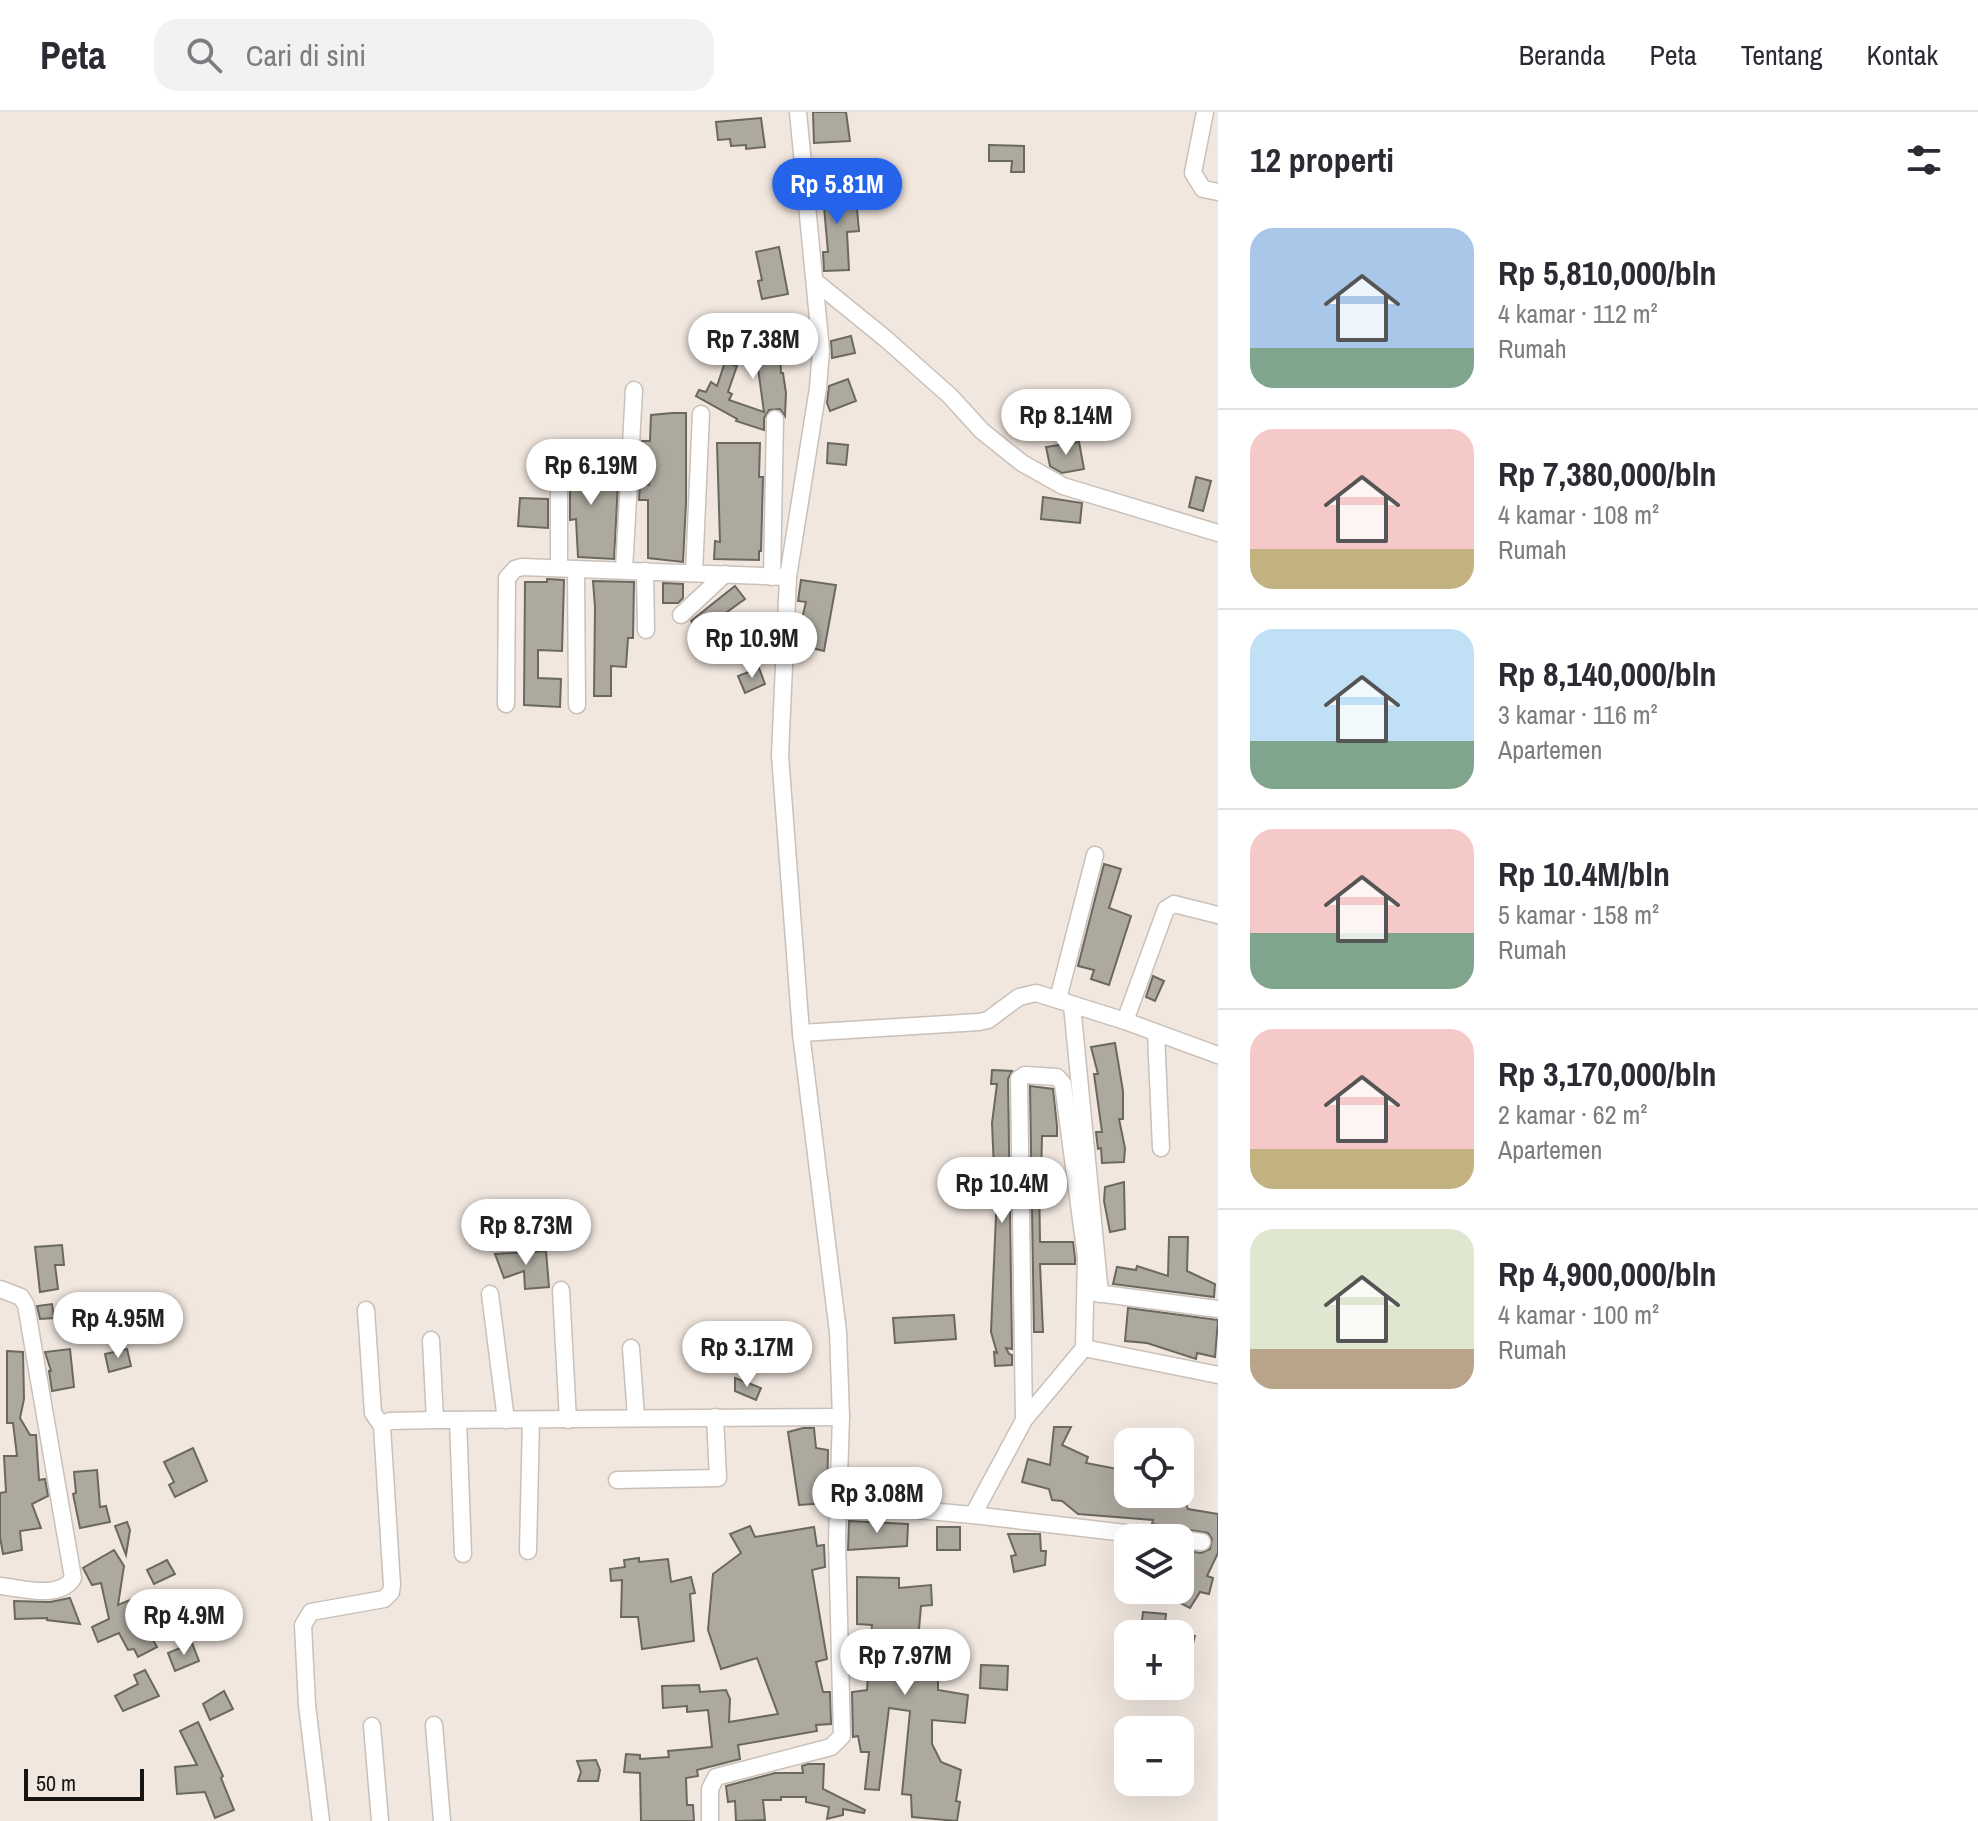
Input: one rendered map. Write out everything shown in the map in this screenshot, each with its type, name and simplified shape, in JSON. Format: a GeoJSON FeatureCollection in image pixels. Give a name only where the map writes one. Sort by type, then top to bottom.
{"type":"FeatureCollection","features":[{"type":"Feature","properties":{"kind":"street"},"geometry":{"type":"LineString","coordinates":[[780,577],[818,388],[821,350],[817,283],[798,112]]}},
{"type":"Feature","properties":{"kind":"street"},"geometry":{"type":"LineString","coordinates":[[1205,112],[1193,173],[1203,189],[1218,192]]}},
{"type":"Feature","properties":{"kind":"street"},"geometry":{"type":"LineString","coordinates":[[817,283],[886,339],[950,396],[982,431],[1022,463],[1063,486],[1218,533]]}},
{"type":"Feature","properties":{"kind":"street"},"geometry":{"type":"LineString","coordinates":[[624,570],[634,390]]}},
{"type":"Feature","properties":{"kind":"street"},"geometry":{"type":"LineString","coordinates":[[694,573],[701,414]]}},
{"type":"Feature","properties":{"kind":"street"},"geometry":{"type":"LineString","coordinates":[[710,1821],[710,1789],[716,1777],[831,1747],[842,1736],[838,1332],[801,1033],[780,755],[780,577],[775,419]]}},
{"type":"Feature","properties":{"kind":"street"},"geometry":{"type":"LineString","coordinates":[[559,487],[577,705]]}},
{"type":"Feature","properties":{"kind":"street"},"geometry":{"type":"LineString","coordinates":[[506,704],[507,578],[515,569],[567,568],[780,577]]}},
{"type":"Feature","properties":{"kind":"street"},"geometry":{"type":"LineString","coordinates":[[645,571],[646,630]]}},
{"type":"Feature","properties":{"kind":"street"},"geometry":{"type":"LineString","coordinates":[[681,615],[725,574]]}},
{"type":"Feature","properties":{"kind":"street"},"geometry":{"type":"LineString","coordinates":[[973,1515],[1024,1420],[1084,1348],[1093,1293],[1065,1002],[1095,855]]}},
{"type":"Feature","properties":{"kind":"street"},"geometry":{"type":"LineString","coordinates":[[1125,1021],[1166,909],[1174,904],[1218,915]]}},
{"type":"Feature","properties":{"kind":"street"},"geometry":{"type":"LineString","coordinates":[[801,1033],[979,1022],[988,1020],[1009,1002],[1036,993],[1218,1055]]}},
{"type":"Feature","properties":{"kind":"street"},"geometry":{"type":"LineString","coordinates":[[1156,1033],[1161,1148]]}},
{"type":"Feature","properties":{"kind":"street"},"geometry":{"type":"LineString","coordinates":[[1024,1420],[1019,1079],[1022,1075],[1057,1077],[1063,1084],[1093,1293]]}},
{"type":"Feature","properties":{"kind":"street"},"geometry":{"type":"LineString","coordinates":[[0,1289],[21,1297],[26,1305],[73,1578],[55,1591],[0,1586]]}},
{"type":"Feature","properties":{"kind":"street"},"geometry":{"type":"LineString","coordinates":[[561,1290],[568,1420]]}},
{"type":"Feature","properties":{"kind":"street"},"geometry":{"type":"LineString","coordinates":[[1093,1293],[1218,1309]]}},
{"type":"Feature","properties":{"kind":"street"},"geometry":{"type":"LineString","coordinates":[[490,1294],[506,1420]]}},
{"type":"Feature","properties":{"kind":"street"},"geometry":{"type":"LineString","coordinates":[[321,1821],[307,1705],[303,1625],[311,1612],[384,1599],[391,1592],[382,1426],[373,1413],[366,1310]]}},
{"type":"Feature","properties":{"kind":"street"},"geometry":{"type":"LineString","coordinates":[[431,1340],[435,1420]]}},
{"type":"Feature","properties":{"kind":"street"},"geometry":{"type":"LineString","coordinates":[[631,1348],[636,1417]]}},
{"type":"Feature","properties":{"kind":"street"},"geometry":{"type":"LineString","coordinates":[[1084,1348],[1218,1375]]}},
{"type":"Feature","properties":{"kind":"street"},"geometry":{"type":"LineString","coordinates":[[617,1480],[718,1478],[715,1417]]}},
{"type":"Feature","properties":{"kind":"street"},"geometry":{"type":"LineString","coordinates":[[382,1426],[389,1421],[435,1420],[841,1417]]}},
{"type":"Feature","properties":{"kind":"street"},"geometry":{"type":"LineString","coordinates":[[458,1420],[463,1554]]}},
{"type":"Feature","properties":{"kind":"street"},"geometry":{"type":"LineString","coordinates":[[528,1551],[531,1420]]}},
{"type":"Feature","properties":{"kind":"street"},"geometry":{"type":"LineString","coordinates":[[838,1503],[1114,1532]]}},
{"type":"Feature","properties":{"kind":"street"},"geometry":{"type":"LineString","coordinates":[[1194,1541],[1202,1542]]}},
{"type":"Feature","properties":{"kind":"street"},"geometry":{"type":"LineString","coordinates":[[434,1725],[442,1821]]}},
{"type":"Feature","properties":{"kind":"street"},"geometry":{"type":"LineString","coordinates":[[372,1726],[380,1821]]}},
{"type":"Feature","properties":{"kind":"building"},"geometry":{"type":"Polygon","coordinates":[[[813,112],[846,112],[850,141],[814,143],[813,112]]]}},
{"type":"Feature","properties":{"kind":"building"},"geometry":{"type":"Polygon","coordinates":[[[761,118],[765,147],[746,149],[746,145],[731,146],[730,139],[718,140],[716,122],[761,118]]]}},
{"type":"Feature","properties":{"kind":"building"},"geometry":{"type":"Polygon","coordinates":[[[989,145],[1024,146],[1024,172],[1011,172],[1012,161],[989,161],[989,145]]]}},
{"type":"Feature","properties":{"kind":"building"},"geometry":{"type":"Polygon","coordinates":[[[816,185],[846,186],[846,209],[857,209],[859,231],[847,232],[849,270],[824,271],[823,252],[828,252],[824,207],[818,207],[816,185]]]}},
{"type":"Feature","properties":{"kind":"building"},"geometry":{"type":"Polygon","coordinates":[[[779,247],[788,294],[762,299],[758,281],[762,280],[756,252],[779,247]]]}},
{"type":"Feature","properties":{"kind":"building"},"geometry":{"type":"Polygon","coordinates":[[[762,328],[779,328],[781,373],[786,393],[785,416],[780,409],[769,410],[764,418],[764,430],[736,421],[696,396],[699,390],[706,392],[711,382],[717,386],[725,362],[737,366],[728,392],[732,394],[729,400],[764,412],[757,361],[747,362],[744,336],[762,334],[762,328]]]}},
{"type":"Feature","properties":{"kind":"building"},"geometry":{"type":"Polygon","coordinates":[[[851,336],[855,353],[832,358],[831,341],[851,336]]]}},
{"type":"Feature","properties":{"kind":"building"},"geometry":{"type":"Polygon","coordinates":[[[848,379],[856,401],[830,411],[827,403],[829,386],[848,379]]]}},
{"type":"Feature","properties":{"kind":"building"},"geometry":{"type":"Polygon","coordinates":[[[686,413],[683,562],[648,558],[648,500],[639,500],[640,484],[649,485],[650,456],[641,456],[642,441],[650,441],[651,415],[686,413]]]}},
{"type":"Feature","properties":{"kind":"building"},"geometry":{"type":"Polygon","coordinates":[[[1079,442],[1084,469],[1062,473],[1050,466],[1046,447],[1079,442]]]}},
{"type":"Feature","properties":{"kind":"building"},"geometry":{"type":"Polygon","coordinates":[[[717,443],[760,443],[759,477],[763,477],[759,560],[714,559],[715,541],[720,542],[717,443]]]}},
{"type":"Feature","properties":{"kind":"building"},"geometry":{"type":"Polygon","coordinates":[[[828,443],[848,445],[846,465],[827,463],[828,443]]]}},
{"type":"Feature","properties":{"kind":"building"},"geometry":{"type":"Polygon","coordinates":[[[588,450],[595,482],[618,483],[614,559],[578,557],[576,519],[570,520],[570,486],[563,477],[559,456],[588,450]]]}},
{"type":"Feature","properties":{"kind":"building"},"geometry":{"type":"Polygon","coordinates":[[[1196,477],[1211,481],[1203,511],[1189,507],[1196,477]]]}},
{"type":"Feature","properties":{"kind":"building"},"geometry":{"type":"Polygon","coordinates":[[[1043,497],[1082,503],[1080,523],[1041,519],[1043,497]]]}},
{"type":"Feature","properties":{"kind":"building"},"geometry":{"type":"Polygon","coordinates":[[[520,498],[548,499],[548,528],[518,526],[520,498]]]}},
{"type":"Feature","properties":{"kind":"building"},"geometry":{"type":"Polygon","coordinates":[[[547,579],[564,580],[562,651],[538,650],[538,678],[561,679],[560,707],[524,705],[525,582],[547,582],[547,579]]]}},
{"type":"Feature","properties":{"kind":"building"},"geometry":{"type":"Polygon","coordinates":[[[801,580],[836,585],[824,651],[796,644],[806,602],[798,601],[801,580]]]}},
{"type":"Feature","properties":{"kind":"building"},"geometry":{"type":"Polygon","coordinates":[[[593,581],[634,582],[633,638],[628,638],[626,667],[611,666],[611,696],[594,696],[593,581]]]}},
{"type":"Feature","properties":{"kind":"building"},"geometry":{"type":"Polygon","coordinates":[[[663,583],[683,584],[683,598],[678,603],[663,603],[663,583]]]}},
{"type":"Feature","properties":{"kind":"building"},"geometry":{"type":"Polygon","coordinates":[[[735,586],[745,599],[699,632],[691,621],[735,586]]]}},
{"type":"Feature","properties":{"kind":"building"},"geometry":{"type":"Polygon","coordinates":[[[759,668],[765,684],[745,693],[738,676],[759,668]]]}},
{"type":"Feature","properties":{"kind":"building"},"geometry":{"type":"Polygon","coordinates":[[[1104,864],[1121,869],[1109,908],[1131,916],[1109,985],[1091,979],[1094,970],[1078,966],[1104,864]]]}},
{"type":"Feature","properties":{"kind":"building"},"geometry":{"type":"Polygon","coordinates":[[[1153,976],[1164,981],[1155,1001],[1146,997],[1153,976]]]}},
{"type":"Feature","properties":{"kind":"building"},"geometry":{"type":"Polygon","coordinates":[[[1115,1043],[1123,1091],[1123,1119],[1119,1119],[1125,1148],[1124,1162],[1102,1163],[1096,1132],[1102,1132],[1094,1074],[1098,1074],[1091,1047],[1115,1043]]]}},
{"type":"Feature","properties":{"kind":"building"},"geometry":{"type":"Polygon","coordinates":[[[992,1070],[1012,1071],[1008,1079],[1012,1349],[1006,1348],[1012,1355],[1012,1365],[995,1366],[994,1352],[997,1353],[991,1332],[998,1169],[994,1169],[992,1123],[997,1084],[991,1084],[992,1070]]]}},
{"type":"Feature","properties":{"kind":"building"},"geometry":{"type":"Polygon","coordinates":[[[1030,1086],[1053,1089],[1057,1126],[1057,1136],[1042,1136],[1040,1242],[1073,1242],[1075,1258],[1075,1264],[1040,1264],[1043,1332],[1034,1332],[1030,1086]]]}},
{"type":"Feature","properties":{"kind":"building"},"geometry":{"type":"Polygon","coordinates":[[[1124,1182],[1125,1229],[1110,1232],[1104,1201],[1105,1187],[1124,1182]]]}},
{"type":"Feature","properties":{"kind":"building"},"geometry":{"type":"Polygon","coordinates":[[[1169,1237],[1188,1237],[1187,1271],[1215,1284],[1214,1297],[1113,1284],[1117,1267],[1136,1270],[1137,1266],[1168,1276],[1169,1237]]]}},
{"type":"Feature","properties":{"kind":"building"},"geometry":{"type":"Polygon","coordinates":[[[62,1245],[64,1265],[55,1265],[58,1289],[40,1292],[35,1247],[62,1245]]]}},
{"type":"Feature","properties":{"kind":"building"},"geometry":{"type":"Polygon","coordinates":[[[546,1251],[549,1287],[525,1289],[524,1271],[504,1278],[495,1254],[546,1251]]]}},
{"type":"Feature","properties":{"kind":"building"},"geometry":{"type":"Polygon","coordinates":[[[52,1304],[54,1318],[40,1319],[37,1306],[52,1304]]]}},
{"type":"Feature","properties":{"kind":"building"},"geometry":{"type":"Polygon","coordinates":[[[1128,1308],[1218,1320],[1215,1357],[1197,1353],[1196,1359],[1147,1343],[1125,1341],[1128,1308]]]}},
{"type":"Feature","properties":{"kind":"building"},"geometry":{"type":"Polygon","coordinates":[[[954,1315],[956,1339],[895,1343],[893,1318],[954,1315]]]}},
{"type":"Feature","properties":{"kind":"building"},"geometry":{"type":"Polygon","coordinates":[[[70,1349],[74,1387],[52,1391],[51,1371],[45,1352],[70,1349]]]}},
{"type":"Feature","properties":{"kind":"building"},"geometry":{"type":"Polygon","coordinates":[[[127,1349],[131,1366],[109,1372],[105,1354],[127,1349]]]}},
{"type":"Feature","properties":{"kind":"building"},"geometry":{"type":"Polygon","coordinates":[[[7,1351],[23,1352],[24,1399],[20,1418],[30,1435],[36,1435],[39,1480],[45,1479],[48,1496],[32,1504],[41,1528],[20,1531],[22,1550],[3,1554],[0,1493],[6,1492],[4,1456],[17,1456],[13,1423],[7,1423],[7,1351]]]}},
{"type":"Feature","properties":{"kind":"building"},"geometry":{"type":"Polygon","coordinates":[[[735,1378],[761,1388],[756,1400],[735,1391],[735,1378]]]}},
{"type":"Feature","properties":{"kind":"building"},"geometry":{"type":"Polygon","coordinates":[[[1054,1427],[1071,1427],[1062,1445],[1088,1457],[1086,1463],[1114,1468],[1114,1508],[1188,1508],[1218,1514],[1218,1553],[1207,1576],[1213,1578],[1209,1594],[1200,1592],[1194,1602],[1194,1552],[1210,1549],[1212,1539],[1208,1533],[1194,1531],[1194,1524],[1152,1524],[1153,1520],[1078,1514],[1062,1501],[1052,1500],[1049,1489],[1022,1482],[1028,1459],[1050,1465],[1054,1427]]]}},
{"type":"Feature","properties":{"kind":"building"},"geometry":{"type":"Polygon","coordinates":[[[814,1428],[816,1448],[828,1450],[827,1503],[799,1505],[788,1432],[814,1428]]]}},
{"type":"Feature","properties":{"kind":"building"},"geometry":{"type":"Polygon","coordinates":[[[193,1448],[207,1481],[175,1497],[169,1485],[174,1482],[164,1462],[193,1448]]]}},
{"type":"Feature","properties":{"kind":"building"},"geometry":{"type":"Polygon","coordinates":[[[97,1470],[100,1507],[106,1506],[110,1522],[80,1528],[73,1494],[76,1493],[74,1472],[97,1470]]]}},
{"type":"Feature","properties":{"kind":"building"},"geometry":{"type":"Polygon","coordinates":[[[849,1521],[908,1524],[907,1546],[848,1550],[849,1521]]]}},
{"type":"Feature","properties":{"kind":"building"},"geometry":{"type":"Polygon","coordinates":[[[127,1522],[130,1530],[126,1555],[115,1526],[127,1522]]]}},
{"type":"Feature","properties":{"kind":"building"},"geometry":{"type":"Polygon","coordinates":[[[750,1526],[755,1537],[814,1527],[817,1546],[824,1545],[825,1567],[812,1570],[827,1659],[816,1662],[823,1692],[830,1692],[831,1724],[816,1725],[817,1731],[738,1745],[740,1759],[697,1770],[698,1776],[686,1778],[687,1805],[693,1805],[694,1821],[641,1821],[640,1773],[624,1772],[626,1754],[640,1755],[640,1759],[669,1757],[668,1751],[712,1747],[708,1710],[687,1712],[687,1706],[663,1708],[662,1686],[699,1685],[700,1692],[726,1690],[730,1699],[729,1722],[778,1714],[757,1658],[721,1669],[708,1630],[713,1574],[741,1553],[730,1534],[750,1526]]]}},
{"type":"Feature","properties":{"kind":"building"},"geometry":{"type":"Polygon","coordinates":[[[937,1527],[960,1527],[960,1550],[937,1550],[937,1527]]]}},
{"type":"Feature","properties":{"kind":"building"},"geometry":{"type":"Polygon","coordinates":[[[1008,1534],[1040,1534],[1041,1551],[1046,1551],[1045,1565],[1014,1572],[1011,1556],[1016,1555],[1008,1534]]]}},
{"type":"Feature","properties":{"kind":"building"},"geometry":{"type":"Polygon","coordinates":[[[114,1550],[124,1566],[118,1605],[130,1600],[141,1629],[145,1626],[157,1647],[138,1657],[134,1649],[128,1650],[119,1633],[98,1642],[92,1627],[109,1619],[101,1583],[92,1585],[83,1568],[114,1550]]]}},
{"type":"Feature","properties":{"kind":"building"},"geometry":{"type":"Polygon","coordinates":[[[639,1558],[639,1562],[668,1559],[671,1582],[691,1577],[695,1593],[690,1594],[694,1641],[642,1649],[638,1617],[621,1617],[622,1580],[611,1581],[610,1569],[625,1567],[624,1560],[639,1558]]]}},
{"type":"Feature","properties":{"kind":"building"},"geometry":{"type":"Polygon","coordinates":[[[167,1560],[175,1574],[154,1584],[147,1570],[167,1560]]]}},
{"type":"Feature","properties":{"kind":"building"},"geometry":{"type":"Polygon","coordinates":[[[857,1577],[899,1578],[899,1588],[931,1585],[932,1605],[921,1606],[917,1653],[935,1654],[934,1680],[938,1680],[938,1690],[968,1695],[965,1723],[932,1720],[932,1744],[941,1762],[961,1770],[956,1801],[960,1802],[957,1821],[912,1817],[911,1795],[902,1794],[910,1711],[889,1708],[879,1790],[865,1789],[869,1752],[861,1752],[858,1736],[853,1737],[852,1692],[867,1690],[872,1625],[857,1624],[857,1577]]]}},
{"type":"Feature","properties":{"kind":"building"},"geometry":{"type":"Polygon","coordinates":[[[70,1598],[80,1624],[47,1618],[15,1619],[14,1601],[50,1602],[70,1598]]]}},
{"type":"Feature","properties":{"kind":"building"},"geometry":{"type":"Polygon","coordinates":[[[1143,1612],[1166,1614],[1165,1620],[1142,1620],[1143,1612]]]}},
{"type":"Feature","properties":{"kind":"building"},"geometry":{"type":"Polygon","coordinates":[[[192,1643],[199,1661],[175,1671],[168,1653],[192,1643]]]}},
{"type":"Feature","properties":{"kind":"building"},"geometry":{"type":"Polygon","coordinates":[[[981,1665],[1008,1666],[1007,1690],[980,1688],[981,1665]]]}},
{"type":"Feature","properties":{"kind":"building"},"geometry":{"type":"Polygon","coordinates":[[[145,1670],[159,1696],[123,1711],[115,1696],[138,1684],[134,1675],[145,1670]]]}},
{"type":"Feature","properties":{"kind":"building"},"geometry":{"type":"Polygon","coordinates":[[[224,1691],[233,1709],[210,1720],[203,1704],[224,1691]]]}},
{"type":"Feature","properties":{"kind":"building"},"geometry":{"type":"Polygon","coordinates":[[[198,1722],[223,1776],[221,1778],[234,1810],[215,1818],[205,1792],[177,1794],[175,1767],[197,1765],[180,1731],[198,1722]]]}},
{"type":"Feature","properties":{"kind":"building"},"geometry":{"type":"Polygon","coordinates":[[[596,1760],[600,1770],[598,1781],[578,1781],[581,1772],[577,1761],[596,1760]]]}},
{"type":"Feature","properties":{"kind":"building"},"geometry":{"type":"Polygon","coordinates":[[[824,1764],[823,1789],[865,1810],[864,1813],[843,1809],[843,1815],[827,1819],[829,1807],[806,1802],[806,1797],[781,1797],[781,1800],[763,1800],[765,1820],[736,1821],[735,1801],[728,1802],[726,1786],[775,1773],[803,1773],[802,1766],[824,1764]]]}}]}
